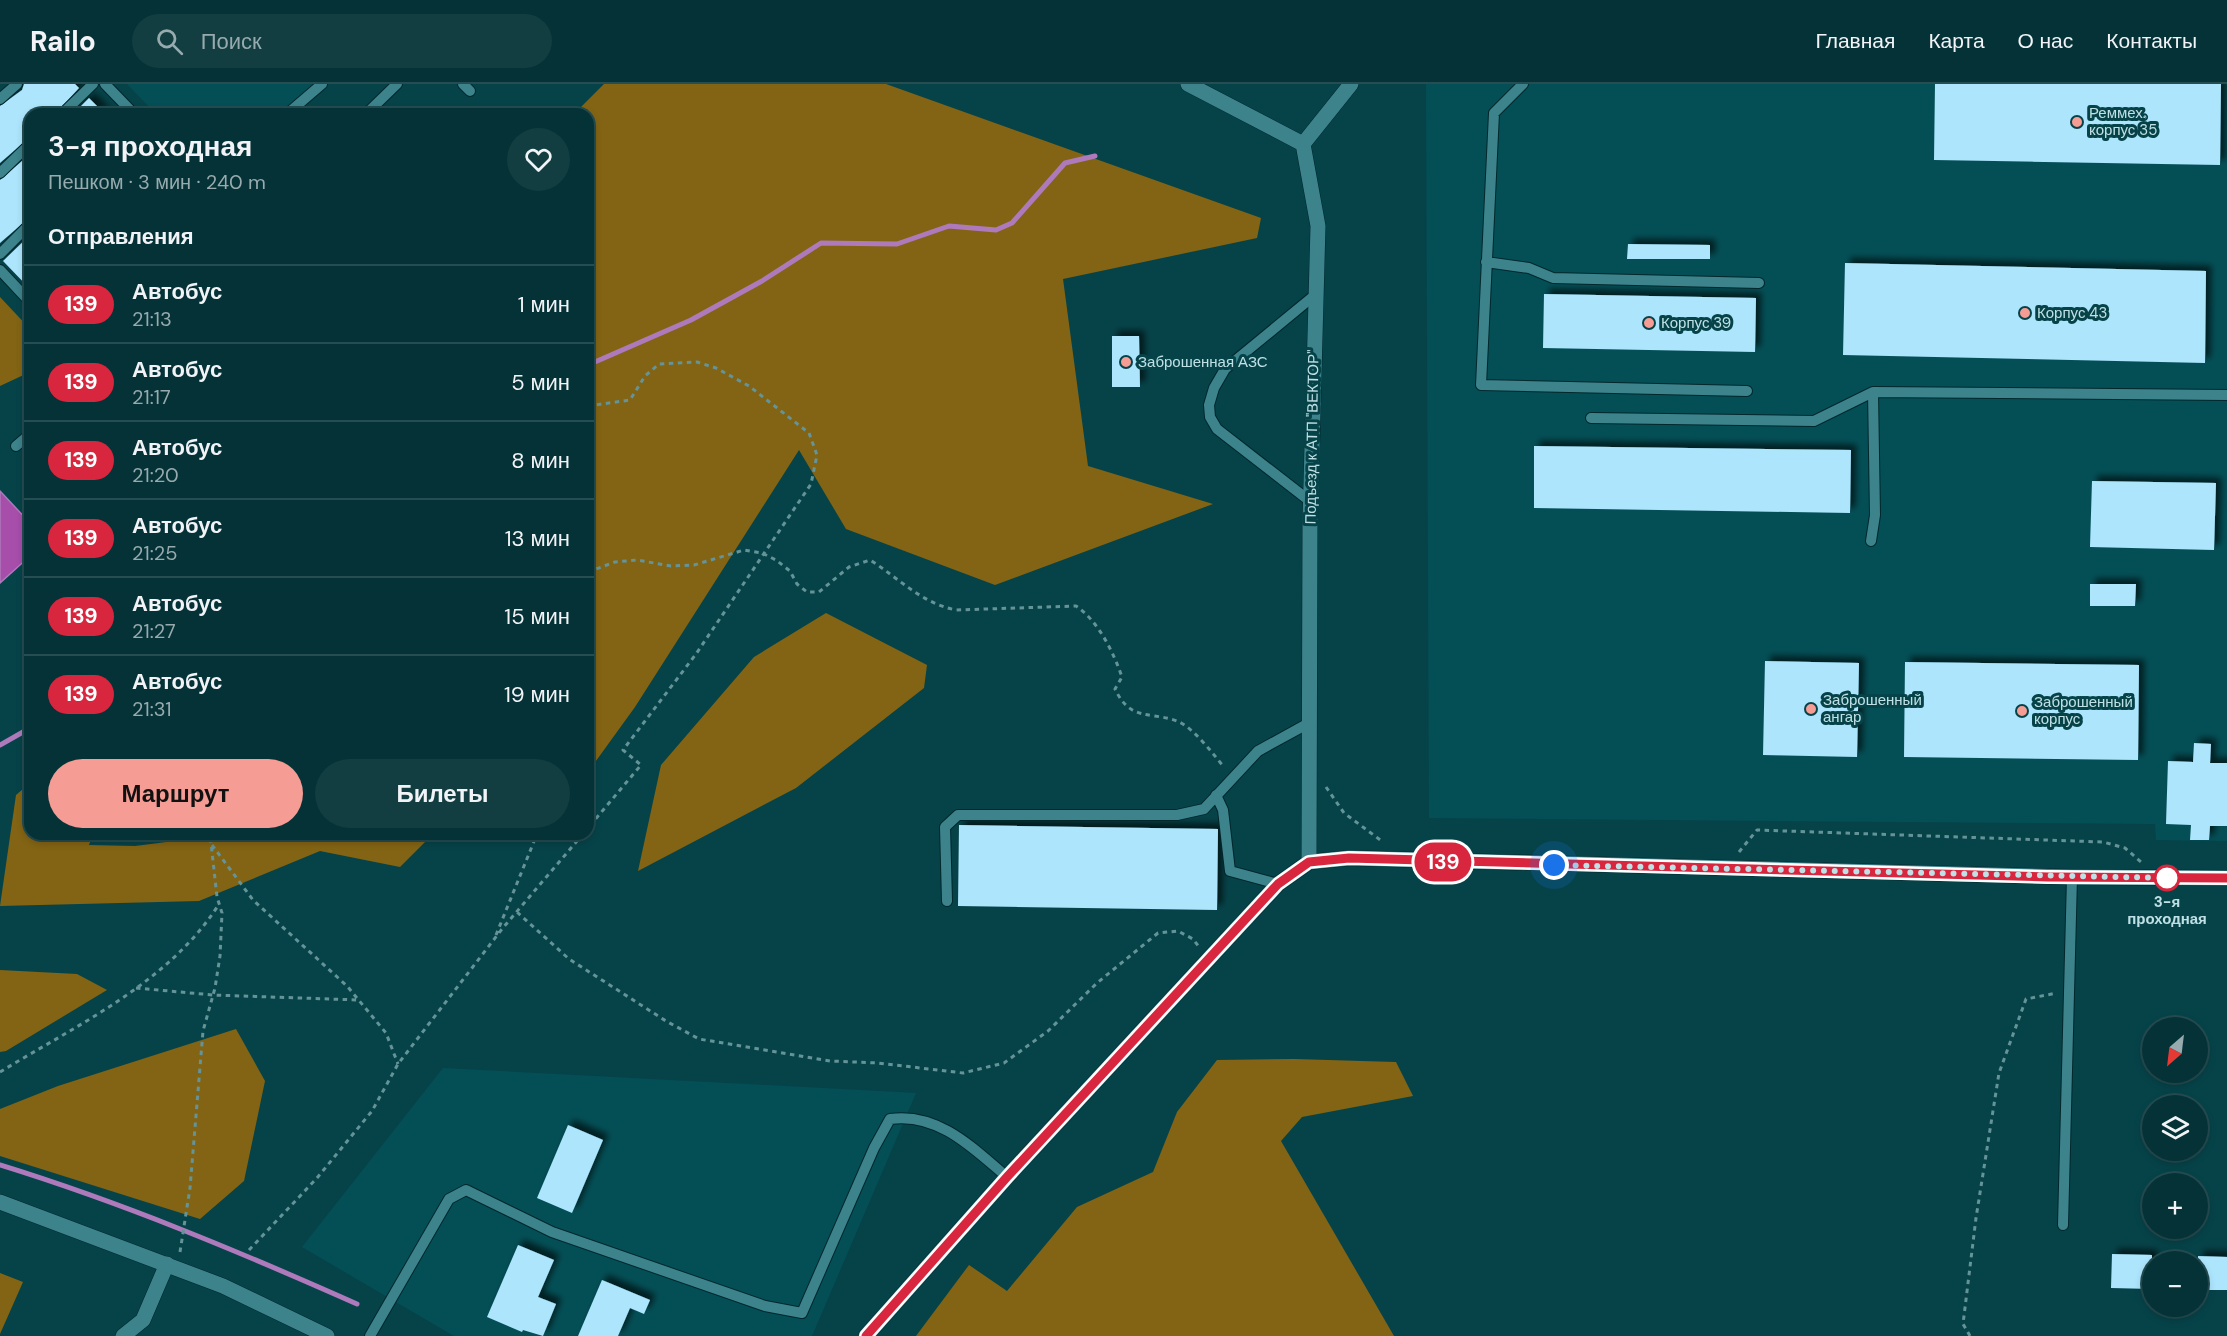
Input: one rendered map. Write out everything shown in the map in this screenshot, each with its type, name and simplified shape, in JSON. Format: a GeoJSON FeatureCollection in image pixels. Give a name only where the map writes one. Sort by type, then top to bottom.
{"type":"FeatureCollection","features":[{"type":"Feature","properties":{"kind":"main road"},"geometry":{"type":"LineString","coordinates":[[1188,84],[1303,144],[1351,84]]}},
{"type":"Feature","properties":{"kind":"main road","name":"Подъезд к АТП \"ВЕКТОР\""},"geometry":{"type":"LineString","coordinates":[[1303,144],[1318,226],[1311,502],[1309,862]]}},
{"type":"Feature","properties":{"kind":"main road"},"geometry":{"type":"LineString","coordinates":[[866,1336],[1007,1177],[1278,884],[1309,862],[1349,858],[2072,877],[2227,878]]}},
{"type":"Feature","properties":{"kind":"main road"},"geometry":{"type":"LineString","coordinates":[[0,1202],[223,1286],[320,1334]]}},
{"type":"Feature","properties":{"kind":"main road"},"geometry":{"type":"LineString","coordinates":[[123,1336],[143,1320],[172,1266]]}},
{"type":"Feature","properties":{"kind":"lane"},"geometry":{"type":"LineString","coordinates":[[0,99],[17,84]]}},
{"type":"Feature","properties":{"kind":"lane"},"geometry":{"type":"LineString","coordinates":[[68,108],[93,84]]}},
{"type":"Feature","properties":{"kind":"lane"},"geometry":{"type":"LineString","coordinates":[[105,84],[128,108]]}},
{"type":"Feature","properties":{"kind":"lane"},"geometry":{"type":"LineString","coordinates":[[294,108],[322,84]]}},
{"type":"Feature","properties":{"kind":"lane"},"geometry":{"type":"LineString","coordinates":[[372,108],[398,84]]}},
{"type":"Feature","properties":{"kind":"lane"},"geometry":{"type":"LineString","coordinates":[[1523,84],[1494,113],[1480,385],[1747,392]]}},
{"type":"Feature","properties":{"kind":"lane"},"geometry":{"type":"LineString","coordinates":[[0,173],[24,150]]}},
{"type":"Feature","properties":{"kind":"lane"},"geometry":{"type":"LineString","coordinates":[[0,254],[24,230]]}},
{"type":"Feature","properties":{"kind":"lane"},"geometry":{"type":"LineString","coordinates":[[1486,262],[1529,268],[1553,278],[1759,283]]}},
{"type":"Feature","properties":{"kind":"lane"},"geometry":{"type":"LineString","coordinates":[[0,270],[24,296]]}},
{"type":"Feature","properties":{"kind":"lane"},"geometry":{"type":"LineString","coordinates":[[1311,502],[1217,429],[1209,417],[1209,405],[1214,388],[1225,369],[1315,295]]}},
{"type":"Feature","properties":{"kind":"lane"},"geometry":{"type":"LineString","coordinates":[[1591,418],[1814,422],[1873,393],[2227,395]]}},
{"type":"Feature","properties":{"kind":"lane"},"geometry":{"type":"LineString","coordinates":[[1870,541],[1875,515],[1873,393]]}},
{"type":"Feature","properties":{"kind":"lane"},"geometry":{"type":"LineString","coordinates":[[16,447],[24,440]]}},
{"type":"Feature","properties":{"kind":"lane"},"geometry":{"type":"LineString","coordinates":[[947,901],[945,827],[958,814],[1177,815],[1204,809],[1258,751],[1309,723]]}},
{"type":"Feature","properties":{"kind":"lane"},"geometry":{"type":"LineString","coordinates":[[1216,795],[1223,810],[1230,871],[1278,884]]}},
{"type":"Feature","properties":{"kind":"lane"},"geometry":{"type":"LineString","coordinates":[[2063,1225],[2072,877]]}},
{"type":"Feature","properties":{"kind":"lane"},"geometry":{"type":"LineString","coordinates":[[370,1336],[449,1199],[466,1190],[552,1232],[765,1306],[802,1313],[874,1148],[890,1119],[905,1117],[939,1125],[963,1139],[1007,1177]]}},
{"type":"Feature","properties":{"kind":"path"},"geometry":{"type":"LineString","coordinates":[[594,405],[630,400],[645,376],[659,364],[697,362],[716,368],[749,386],[809,433],[817,455],[811,484],[696,654],[623,750],[642,765],[594,821]]}},
{"type":"Feature","properties":{"kind":"path"},"geometry":{"type":"LineString","coordinates":[[594,570],[615,562],[637,560],[671,566],[694,565],[744,550],[762,554],[790,571],[797,584],[807,592],[819,592],[849,567],[870,560],[918,596],[938,606],[956,610],[1076,606],[1089,615],[1116,661],[1122,677],[1115,689],[1122,704],[1132,712],[1179,722],[1207,746],[1233,778]]}},
{"type":"Feature","properties":{"kind":"path"},"geometry":{"type":"LineString","coordinates":[[1322,781],[1344,813],[1386,844]]}},
{"type":"Feature","properties":{"kind":"path"},"geometry":{"type":"LineString","coordinates":[[1737,854],[1757,830],[2103,842],[2126,848],[2142,862]]}},
{"type":"Feature","properties":{"kind":"path"},"geometry":{"type":"LineString","coordinates":[[172,1266],[190,1188],[203,1031],[220,956],[222,914],[211,840]]}},
{"type":"Feature","properties":{"kind":"path"},"geometry":{"type":"LineString","coordinates":[[495,939],[535,840]]}},
{"type":"Feature","properties":{"kind":"path"},"geometry":{"type":"LineString","coordinates":[[249,1250],[317,1178],[372,1111],[398,1064],[495,939],[578,840]]}},
{"type":"Feature","properties":{"kind":"path"},"geometry":{"type":"LineString","coordinates":[[211,844],[253,900],[347,986],[359,1000],[386,1033],[398,1064]]}},
{"type":"Feature","properties":{"kind":"path"},"geometry":{"type":"LineString","coordinates":[[0,1072],[108,1006],[177,956],[219,904]]}},
{"type":"Feature","properties":{"kind":"path"},"geometry":{"type":"LineString","coordinates":[[517,912],[569,959],[666,1021],[699,1039],[830,1061],[878,1063],[963,1073],[1004,1063],[1048,1031],[1097,983],[1158,933],[1178,932],[1193,939],[1209,961]]}},
{"type":"Feature","properties":{"kind":"path"},"geometry":{"type":"LineString","coordinates":[[134,987],[213,995],[359,1000]]}},
{"type":"Feature","properties":{"kind":"path"},"geometry":{"type":"LineString","coordinates":[[1970,1336],[1963,1324],[1976,1218],[1999,1073],[2026,999],[2068,990]]}},
{"type":"Feature","properties":{"kind":"shaded area"},"geometry":{"type":"Polygon","coordinates":[[[127,84],[320,84],[296,108],[150,108],[127,84]]]}},
{"type":"Feature","properties":{"kind":"shaded area"},"geometry":{"type":"Polygon","coordinates":[[[604,84],[886,84],[1261,218],[1257,238],[1063,279],[1088,466],[1213,504],[995,585],[846,529],[799,450],[635,707],[594,764],[594,108],[580,108],[604,84]]]}},
{"type":"Feature","properties":{"kind":"shaded area"},"geometry":{"type":"Polygon","coordinates":[[[1426,84],[2227,84],[2227,841],[2156,840],[2155,824],[1429,818],[1426,84]]]}},
{"type":"Feature","properties":{"kind":"shaded area"},"geometry":{"type":"Polygon","coordinates":[[[0,297],[24,323],[24,375],[0,386],[0,297]]]}},
{"type":"Feature","properties":{"kind":"shaded area"},"geometry":{"type":"Polygon","coordinates":[[[0,491],[24,517],[24,561],[0,583],[0,491]]]}},
{"type":"Feature","properties":{"kind":"shaded area"},"geometry":{"type":"Polygon","coordinates":[[[826,613],[927,665],[924,688],[796,788],[638,871],[661,765],[754,657],[826,613]]]}},
{"type":"Feature","properties":{"kind":"shaded area"},"geometry":{"type":"Polygon","coordinates":[[[24,788],[24,840],[91,840],[89,845],[135,846],[182,840],[427,840],[400,867],[320,851],[199,901],[0,906],[16,795],[24,788]]]}},
{"type":"Feature","properties":{"kind":"shaded area"},"geometry":{"type":"Polygon","coordinates":[[[0,970],[77,974],[107,990],[6,1051],[0,1052],[0,970]]]}},
{"type":"Feature","properties":{"kind":"shaded area"},"geometry":{"type":"Polygon","coordinates":[[[236,1029],[265,1081],[244,1181],[200,1219],[0,1156],[0,1109],[58,1086],[236,1029]]]}},
{"type":"Feature","properties":{"kind":"shaded area"},"geometry":{"type":"Polygon","coordinates":[[[1294,1059],[1396,1062],[1413,1096],[1302,1117],[1281,1141],[1394,1336],[916,1336],[969,1265],[1007,1291],[1077,1207],[1153,1172],[1177,1112],[1217,1060],[1294,1059]]]}},
{"type":"Feature","properties":{"kind":"shaded area"},"geometry":{"type":"Polygon","coordinates":[[[443,1068],[916,1093],[812,1336],[454,1336],[302,1247],[443,1068]]]}},
{"type":"Feature","properties":{"kind":"shaded area"},"geometry":{"type":"Polygon","coordinates":[[[0,1273],[23,1282],[0,1334],[0,1273]]]}},
{"type":"Feature","properties":{"kind":"building"},"geometry":{"type":"Polygon","coordinates":[[[24,84],[75,84],[79,88],[61,108],[24,108],[24,142],[0,163],[0,106],[22,90],[24,84]]]}},
{"type":"Feature","properties":{"kind":"building","name":"Реммех. корпус 35"},"geometry":{"type":"Polygon","coordinates":[[[1935,84],[2221,84],[2220,165],[1934,160],[1935,84]]]}},
{"type":"Feature","properties":{"kind":"building"},"geometry":{"type":"Polygon","coordinates":[[[89,98],[99,108],[79,108],[89,98]]]}},
{"type":"Feature","properties":{"kind":"building"},"geometry":{"type":"Polygon","coordinates":[[[24,159],[24,222],[0,243],[0,180],[24,159]]]}},
{"type":"Feature","properties":{"kind":"building"},"geometry":{"type":"Polygon","coordinates":[[[24,241],[24,283],[3,261],[24,241]]]}},
{"type":"Feature","properties":{"kind":"building"},"geometry":{"type":"Polygon","coordinates":[[[1628,244],[1710,245],[1710,259],[1627,259],[1628,244]]]}},
{"type":"Feature","properties":{"kind":"building","name":"Корпус 43"},"geometry":{"type":"Polygon","coordinates":[[[1845,263],[2206,271],[2205,363],[1843,355],[1845,263]]]}},
{"type":"Feature","properties":{"kind":"building","name":"Корпус 39"},"geometry":{"type":"Polygon","coordinates":[[[1544,294],[1756,298],[1755,352],[1543,348],[1544,294]]]}},
{"type":"Feature","properties":{"kind":"building","name":"Заброшенная АЗС"},"geometry":{"type":"Polygon","coordinates":[[[1112,336],[1139,336],[1140,387],[1112,387],[1112,336]]]}},
{"type":"Feature","properties":{"kind":"building"},"geometry":{"type":"Polygon","coordinates":[[[1534,446],[1851,450],[1850,513],[1534,508],[1534,446]]]}},
{"type":"Feature","properties":{"kind":"building"},"geometry":{"type":"Polygon","coordinates":[[[2092,481],[2216,483],[2214,550],[2090,547],[2092,481]]]}},
{"type":"Feature","properties":{"kind":"building"},"geometry":{"type":"Polygon","coordinates":[[[2090,584],[2136,584],[2135,606],[2090,606],[2090,584]]]}},
{"type":"Feature","properties":{"kind":"building","name":"Заброшенный ангар"},"geometry":{"type":"Polygon","coordinates":[[[1765,661],[1859,663],[1857,757],[1763,755],[1765,661]]]}},
{"type":"Feature","properties":{"kind":"building","name":"Заброшенный корпус"},"geometry":{"type":"Polygon","coordinates":[[[1905,662],[2139,665],[2138,760],[1904,757],[1905,662]]]}},
{"type":"Feature","properties":{"kind":"building"},"geometry":{"type":"Polygon","coordinates":[[[2194,743],[2211,744],[2210,763],[2227,763],[2227,826],[2210,826],[2209,840],[2190,840],[2191,825],[2166,824],[2168,761],[2193,762],[2194,743]]]}},
{"type":"Feature","properties":{"kind":"building"},"geometry":{"type":"Polygon","coordinates":[[[959,825],[1218,829],[1217,910],[958,906],[959,825]]]}},
{"type":"Feature","properties":{"kind":"building"},"geometry":{"type":"Polygon","coordinates":[[[568,1125],[603,1140],[572,1213],[537,1198],[568,1125]]]}},
{"type":"Feature","properties":{"kind":"building"},"geometry":{"type":"Polygon","coordinates":[[[518,1245],[554,1260],[538,1297],[556,1304],[543,1336],[523,1330],[522,1332],[487,1317],[518,1245]]]}},
{"type":"Feature","properties":{"kind":"building"},"geometry":{"type":"Polygon","coordinates":[[[2112,1254],[2142,1255],[2142,1289],[2111,1288],[2112,1254]]]}},
{"type":"Feature","properties":{"kind":"building"},"geometry":{"type":"Polygon","coordinates":[[[2208,1256],[2227,1257],[2227,1290],[2208,1290],[2208,1256]]]}},
{"type":"Feature","properties":{"kind":"building"},"geometry":{"type":"Polygon","coordinates":[[[602,1280],[650,1300],[644,1314],[630,1308],[618,1336],[578,1336],[602,1280]]]}},
{"type":"Feature","properties":{"kind":"waterway"},"geometry":{"type":"LineString","coordinates":[[594,362],[691,320],[762,281],[821,243],[897,244],[949,226],[996,230],[1012,223],[1065,163],[1095,156]]}},
{"type":"Feature","properties":{"kind":"waterway"},"geometry":{"type":"LineString","coordinates":[[0,745],[24,731]]}},
{"type":"Feature","properties":{"kind":"waterway"},"geometry":{"type":"LineString","coordinates":[[0,1165],[91,1195],[181,1229],[357,1304]]}},
{"type":"Feature","properties":{"kind":"bus line","name":"139"},"geometry":{"type":"LineString","coordinates":[[866,1336],[1007,1177],[1278,884],[1309,862],[1349,858],[2048,877],[2227,878]]}},
{"type":"Feature","properties":{"kind":"place","name":"Реммех. корпус 35"},"geometry":{"type":"Point","coordinates":[2077,122]}},
{"type":"Feature","properties":{"kind":"place","name":"Корпус 43"},"geometry":{"type":"Point","coordinates":[2025,313]}},
{"type":"Feature","properties":{"kind":"place","name":"Корпус 39"},"geometry":{"type":"Point","coordinates":[1649,323]}},
{"type":"Feature","properties":{"kind":"place","name":"Заброшенная АЗС"},"geometry":{"type":"Point","coordinates":[1126,362]}},
{"type":"Feature","properties":{"kind":"place","name":"Заброшенный ангар"},"geometry":{"type":"Point","coordinates":[1811,709]}},
{"type":"Feature","properties":{"kind":"place","name":"Заброшенный корпус"},"geometry":{"type":"Point","coordinates":[2022,711]}},
{"type":"Feature","properties":{"kind":"place","name":"3-я проходная"},"geometry":{"type":"Point","coordinates":[2167,878]}},
{"type":"Feature","properties":{"kind":"route"},"geometry":{"type":"LineString","coordinates":[[1554,865],[2167,878]]}}]}
